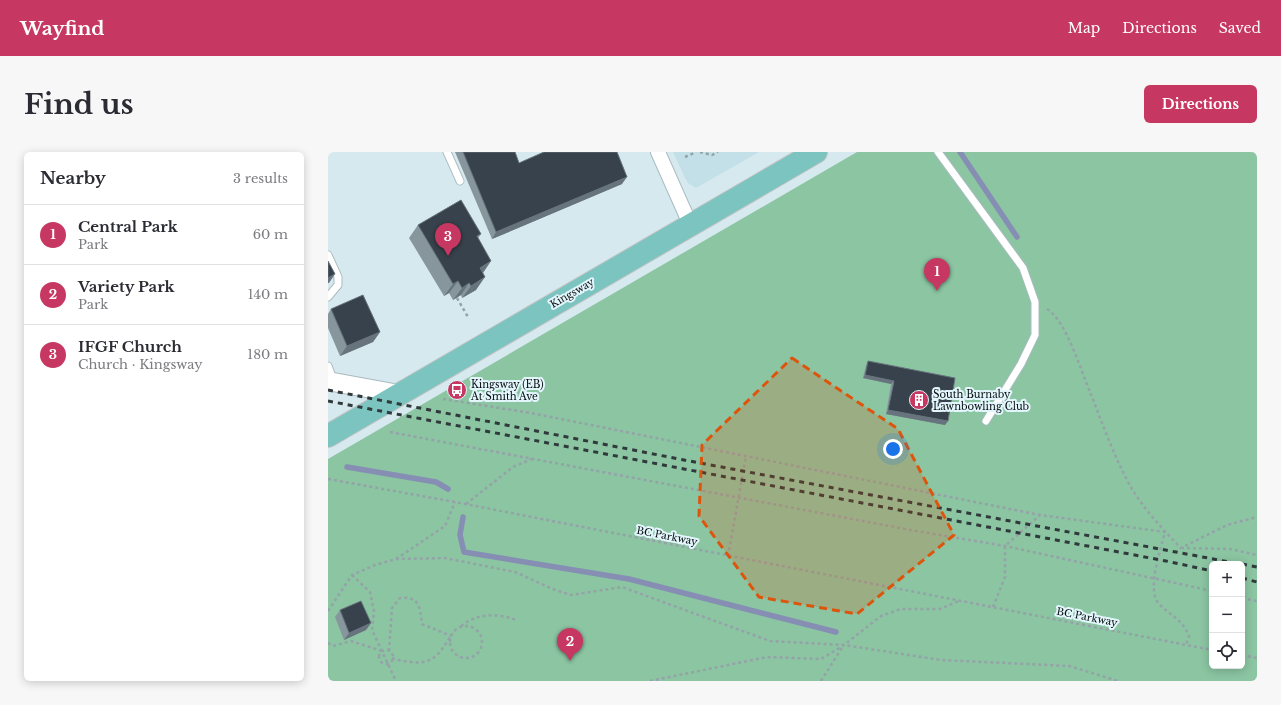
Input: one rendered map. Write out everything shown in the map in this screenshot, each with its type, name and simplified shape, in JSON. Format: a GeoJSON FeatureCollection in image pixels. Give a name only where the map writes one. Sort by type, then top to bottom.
{"type":"FeatureCollection","features":[{"type":"Feature","properties":{"kind":"main road","name":"Kingsway"},"geometry":{"type":"LineString","coordinates":[[328,436],[816,152]]}},
{"type":"Feature","properties":{"kind":"street"},"geometry":{"type":"LineString","coordinates":[[658,152],[690,224]]}},
{"type":"Feature","properties":{"kind":"street"},"geometry":{"type":"LineString","coordinates":[[328,376],[399,394]]}},
{"type":"Feature","properties":{"kind":"lane"},"geometry":{"type":"LineString","coordinates":[[447,152],[460,181]]}},
{"type":"Feature","properties":{"kind":"lane"},"geometry":{"type":"LineString","coordinates":[[938,152],[1023,268],[1035,302],[1035,335],[1021,364],[986,421]]}},
{"type":"Feature","properties":{"kind":"lane"},"geometry":{"type":"LineString","coordinates":[[328,255],[338,277],[338,285],[328,297]]}},
{"type":"Feature","properties":{"kind":"path"},"geometry":{"type":"LineString","coordinates":[[685,157],[696,152]]}},
{"type":"Feature","properties":{"kind":"path"},"geometry":{"type":"LineString","coordinates":[[700,152],[712,155],[718,152]]}},
{"type":"Feature","properties":{"kind":"path"},"geometry":{"type":"LineString","coordinates":[[457,298],[468,317]]}},
{"type":"Feature","properties":{"kind":"path"},"geometry":{"type":"LineString","coordinates":[[1035,302],[1053,312],[1058,319],[1077,357],[1114,450],[1132,489],[1165,532],[1180,548],[1230,549],[1257,555]]}},
{"type":"Feature","properties":{"kind":"path"},"geometry":{"type":"LineString","coordinates":[[443,399],[531,413],[1040,514],[1165,532]]}},
{"type":"Feature","properties":{"kind":"path"},"geometry":{"type":"LineString","coordinates":[[390,432],[739,498],[1005,546],[1209,590]]}},
{"type":"Feature","properties":{"kind":"path"},"geometry":{"type":"LineString","coordinates":[[728,556],[746,456]]}},
{"type":"Feature","properties":{"kind":"path"},"geometry":{"type":"LineString","coordinates":[[466,504],[512,467],[532,458]]}},
{"type":"Feature","properties":{"kind":"path","name":"BC Parkway"},"geometry":{"type":"LineString","coordinates":[[328,479],[466,504],[1209,649]]}},
{"type":"Feature","properties":{"kind":"path"},"geometry":{"type":"LineString","coordinates":[[396,559],[445,526],[455,502]]}},
{"type":"Feature","properties":{"kind":"path"},"geometry":{"type":"LineString","coordinates":[[993,607],[1005,577],[1005,546],[1040,514]]}},
{"type":"Feature","properties":{"kind":"path"},"geometry":{"type":"LineString","coordinates":[[1180,548],[1227,525],[1257,517]]}},
{"type":"Feature","properties":{"kind":"path"},"geometry":{"type":"LineString","coordinates":[[1165,532],[1154,578],[1154,592],[1158,604],[1175,616],[1187,631],[1189,636],[1186,645]]}},
{"type":"Feature","properties":{"kind":"path"},"geometry":{"type":"LineString","coordinates":[[328,611],[352,575],[375,565],[396,559],[445,558],[515,572],[555,590],[571,594],[622,587],[770,641],[844,645],[942,660],[1069,666],[1118,681]]}},
{"type":"Feature","properties":{"kind":"path"},"geometry":{"type":"LineString","coordinates":[[352,575],[370,592],[374,611],[372,630],[396,681]]}},
{"type":"Feature","properties":{"kind":"path"},"geometry":{"type":"LineString","coordinates":[[452,635],[422,624],[419,606],[413,599],[400,598],[392,608],[389,651],[392,654],[392,658],[398,661],[423,663],[437,656],[457,629],[470,620],[485,616],[503,616],[516,620]]}},
{"type":"Feature","properties":{"kind":"path"},"geometry":{"type":"LineString","coordinates":[[1245,599],[1257,601]]}},
{"type":"Feature","properties":{"kind":"path"},"geometry":{"type":"LineString","coordinates":[[650,681],[767,657],[821,659],[844,645],[881,616],[901,609],[940,609],[959,601]]}},
{"type":"Feature","properties":{"kind":"path"},"geometry":{"type":"LineString","coordinates":[[452,635],[451,646],[458,655],[471,657],[480,650],[482,638],[479,632],[468,626],[457,629]]}},
{"type":"Feature","properties":{"kind":"path"},"geometry":{"type":"LineString","coordinates":[[328,643],[333,646],[351,641],[382,651],[389,651]]}},
{"type":"Feature","properties":{"kind":"path"},"geometry":{"type":"LineString","coordinates":[[821,681],[844,645]]}},
{"type":"Feature","properties":{"kind":"path"},"geometry":{"type":"LineString","coordinates":[[382,651],[379,654],[379,658],[381,662],[388,663]]}},
{"type":"Feature","properties":{"kind":"path"},"geometry":{"type":"LineString","coordinates":[[1245,656],[1257,658]]}},
{"type":"Feature","properties":{"kind":"path"},"geometry":{"type":"LineString","coordinates":[[388,663],[392,658]]}},
{"type":"Feature","properties":{"kind":"highlighted area"},"geometry":{"type":"Polygon","coordinates":[[[792,358],[898,429],[954,535],[857,614],[759,597],[699,516],[702,445],[792,358]]]}},
{"type":"Feature","properties":{"kind":"shaded area"},"geometry":{"type":"Polygon","coordinates":[[[673,152],[759,152],[696,188],[688,183],[673,152]]]}},
{"type":"Feature","properties":{"kind":"green space"},"geometry":{"type":"Polygon","coordinates":[[[857,152],[1257,152],[1257,681],[328,681],[328,459],[857,152]]]}},
{"type":"Feature","properties":{"kind":"building"},"geometry":{"type":"Polygon","coordinates":[[[463,152],[515,152],[519,163],[544,152],[617,152],[627,177],[496,232],[463,152]]]}},
{"type":"Feature","properties":{"kind":"building"},"geometry":{"type":"Polygon","coordinates":[[[461,200],[481,234],[477,236],[491,261],[480,268],[485,277],[471,286],[469,283],[462,288],[458,281],[453,284],[418,225],[461,200]]]}},
{"type":"Feature","properties":{"kind":"building"},"geometry":{"type":"Polygon","coordinates":[[[328,261],[335,274],[328,278],[328,261]]]}},
{"type":"Feature","properties":{"kind":"building"},"geometry":{"type":"Polygon","coordinates":[[[363,295],[380,332],[347,346],[331,309],[363,295]]]}},
{"type":"Feature","properties":{"kind":"building"},"geometry":{"type":"Polygon","coordinates":[[[868,361],[955,378],[948,421],[888,410],[894,381],[865,375],[868,361]]]}},
{"type":"Feature","properties":{"kind":"building"},"geometry":{"type":"Polygon","coordinates":[[[361,601],[371,623],[349,633],[340,610],[361,601]]]}},
{"type":"Feature","properties":{"kind":"waterway"},"geometry":{"type":"LineString","coordinates":[[960,152],[1017,237]]}},
{"type":"Feature","properties":{"kind":"waterway"},"geometry":{"type":"LineString","coordinates":[[347,467],[436,482],[448,489]]}},
{"type":"Feature","properties":{"kind":"waterway"},"geometry":{"type":"LineString","coordinates":[[463,517],[460,535],[464,552],[629,579],[836,632]]}},
{"type":"Feature","properties":{"kind":"railway"},"geometry":{"type":"LineString","coordinates":[[328,390],[684,460],[1224,561]]}},
{"type":"Feature","properties":{"kind":"railway"},"geometry":{"type":"LineString","coordinates":[[328,401],[1209,570]]}},
{"type":"Feature","properties":{"kind":"railway"},"geometry":{"type":"LineString","coordinates":[[1245,565],[1257,567]]}},
{"type":"Feature","properties":{"kind":"railway"},"geometry":{"type":"LineString","coordinates":[[1245,579],[1257,582]]}},
{"type":"Feature","properties":{"kind":"place","name":"IFGF Church"},"geometry":{"type":"Point","coordinates":[448,256]}},
{"type":"Feature","properties":{"kind":"place","name":"Central Park"},"geometry":{"type":"Point","coordinates":[937,291]}},
{"type":"Feature","properties":{"kind":"place","name":"Kingsway (EB) At Smith Ave"},"geometry":{"type":"Point","coordinates":[457,390]}},
{"type":"Feature","properties":{"kind":"place","name":"South Burnaby Lawnbowling Club"},"geometry":{"type":"Point","coordinates":[919,400]}},
{"type":"Feature","properties":{"kind":"place","name":"Variety Park"},"geometry":{"type":"Point","coordinates":[570,661]}}]}
